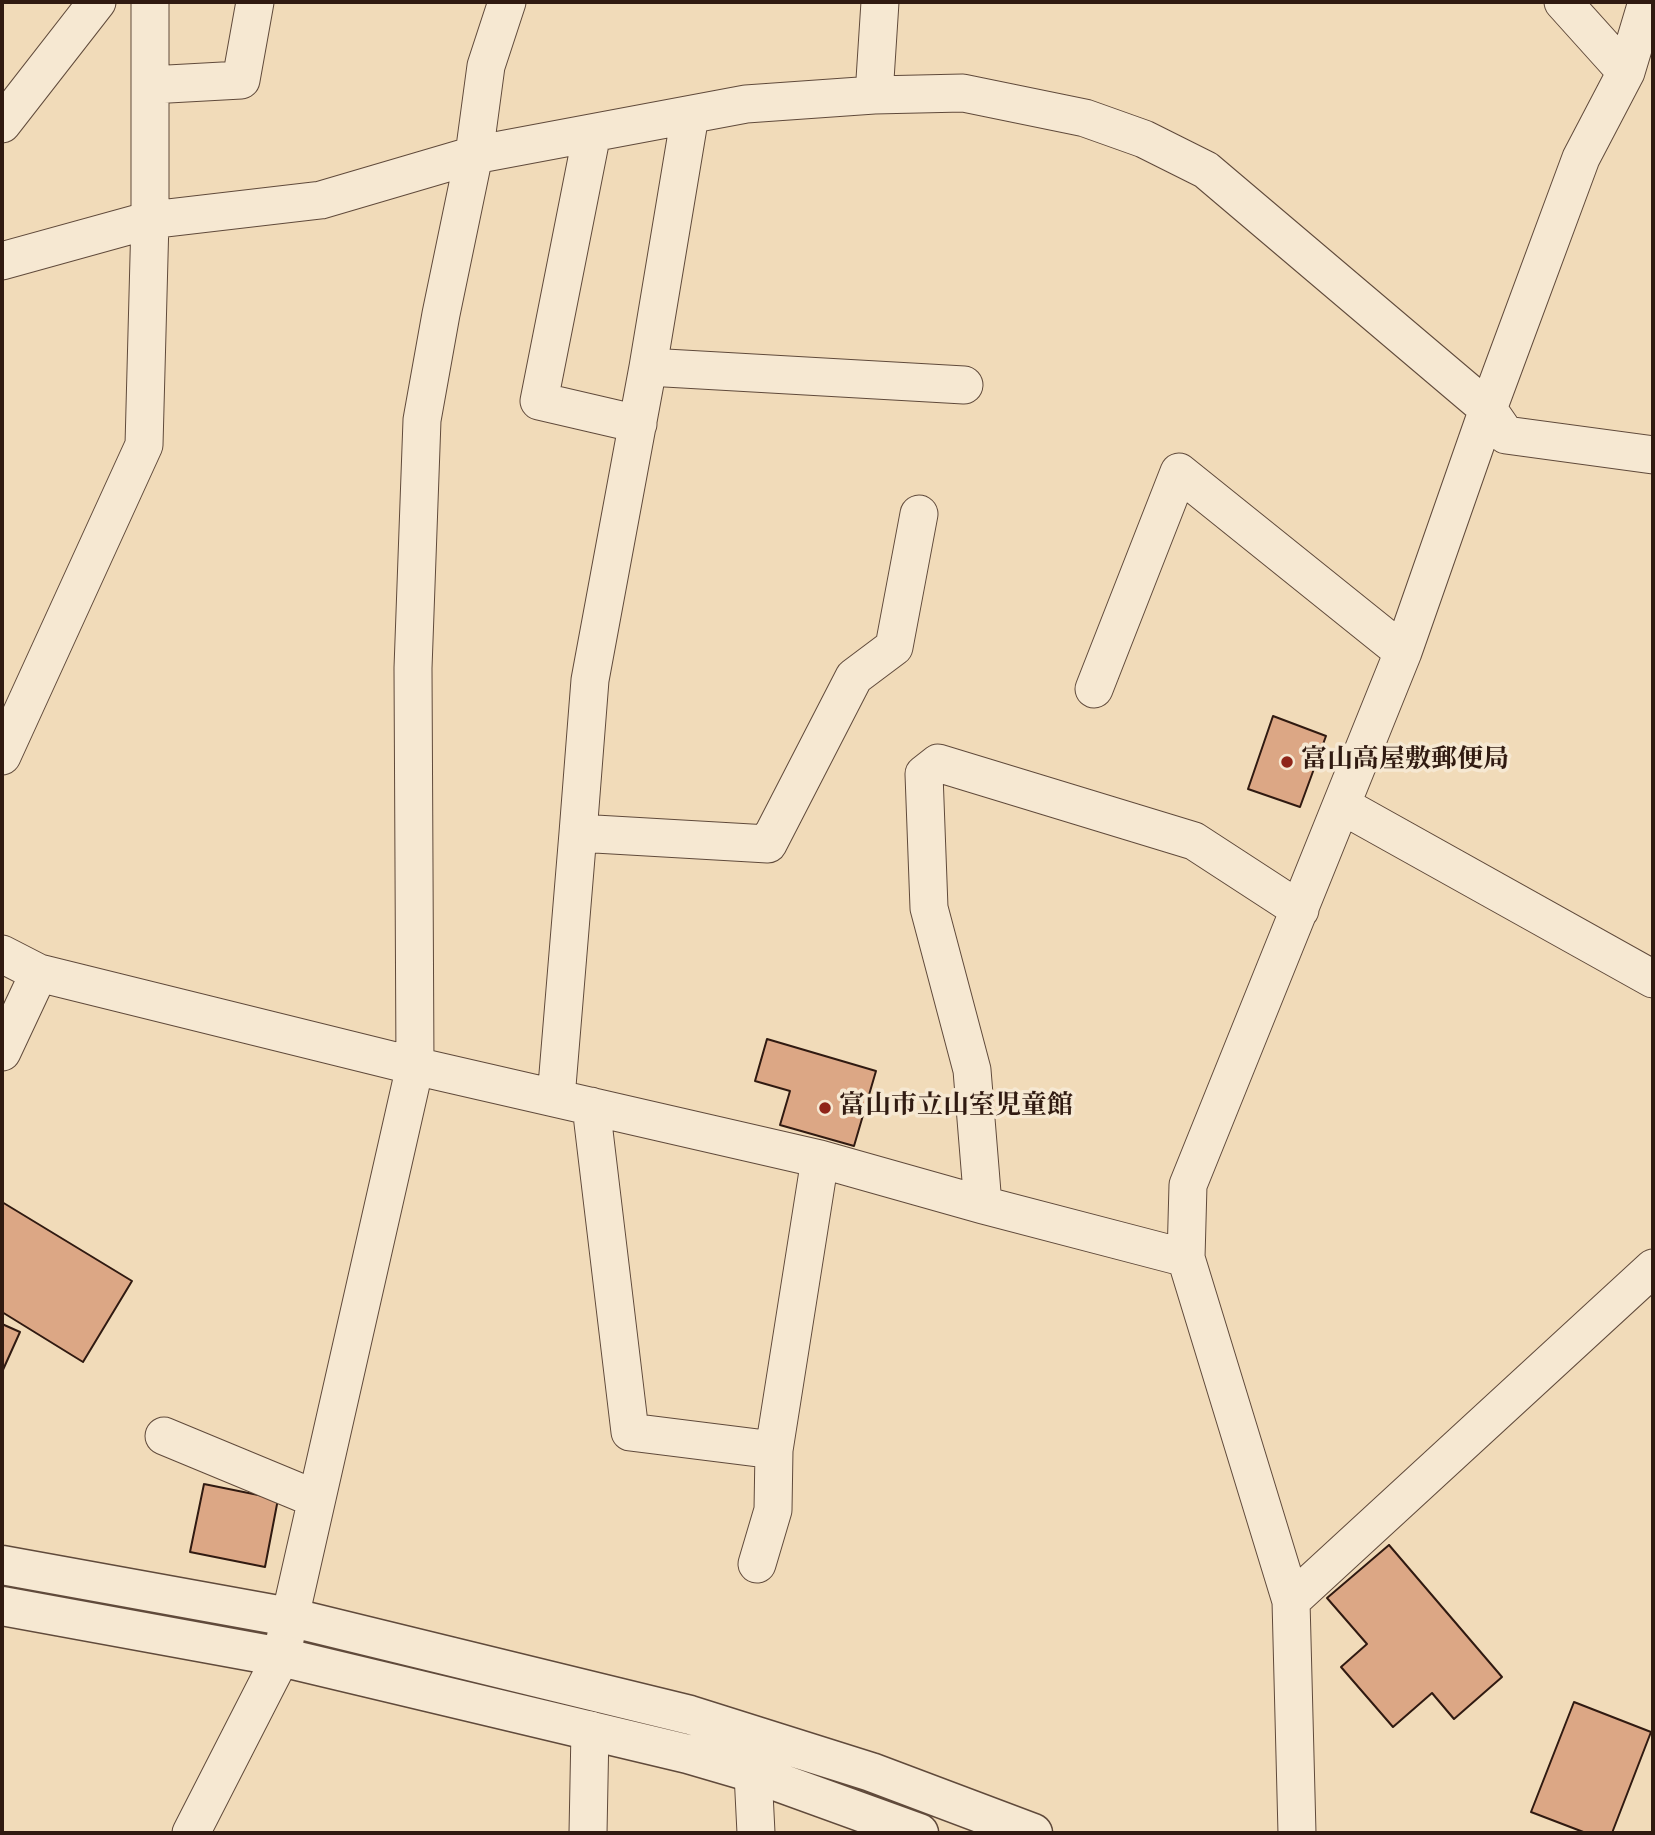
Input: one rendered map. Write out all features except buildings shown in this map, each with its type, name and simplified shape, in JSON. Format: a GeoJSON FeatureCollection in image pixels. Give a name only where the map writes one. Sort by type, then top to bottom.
{"type":"FeatureCollection","features":[{"type":"Feature","properties":{"kind":"street"},"geometry":{"type":"LineString","coordinates":[[2,124],[97,2]]}},
{"type":"Feature","properties":{"kind":"street"},"geometry":{"type":"LineString","coordinates":[[2,756],[144,445],[150,220],[150,2]]}},
{"type":"Feature","properties":{"kind":"street"},"geometry":{"type":"LineString","coordinates":[[150,85],[241,80],[255,2]]}},
{"type":"Feature","properties":{"kind":"street"},"geometry":{"type":"LineString","coordinates":[[191,1833],[281,1657],[415,1066],[412,668],[422,420],[474,155],[486,66],[507,2]]}},
{"type":"Feature","properties":{"kind":"street"},"geometry":{"type":"LineString","coordinates":[[874,95],[880,2]]}},
{"type":"Feature","properties":{"kind":"street"},"geometry":{"type":"LineString","coordinates":[[1563,2],[1626,72]]}},
{"type":"Feature","properties":{"kind":"street"},"geometry":{"type":"LineString","coordinates":[[1297,1833],[1291,1601],[1186,1258],[1188,1185],[1403,652],[1488,409],[1581,158],[1626,72],[1647,2]]}},
{"type":"Feature","properties":{"kind":"street"},"geometry":{"type":"LineString","coordinates":[[2,261],[150,220],[321,200],[474,155],[746,104],[874,95],[963,93],[1085,118],[1144,139],[1206,170],[1488,409],[1506,435],[1653,455]]}},
{"type":"Feature","properties":{"kind":"street"},"geometry":{"type":"LineString","coordinates":[[556,1098],[590,680],[638,424],[690,115]]}},
{"type":"Feature","properties":{"kind":"street"},"geometry":{"type":"LineString","coordinates":[[592,133],[539,401],[638,424]]}},
{"type":"Feature","properties":{"kind":"street"},"geometry":{"type":"LineString","coordinates":[[648,366],[964,385]]}},
{"type":"Feature","properties":{"kind":"street"},"geometry":{"type":"LineString","coordinates":[[1094,690],[1179,472],[1403,652]]}},
{"type":"Feature","properties":{"kind":"street"},"geometry":{"type":"LineString","coordinates":[[578,833],[768,844],[854,677],[894,647],[919,514]]}},
{"type":"Feature","properties":{"kind":"street"},"geometry":{"type":"LineString","coordinates":[[983,1205],[972,1070],[929,908],[924,774],[938,763],[1194,841],[1300,911]]}},
{"type":"Feature","properties":{"kind":"street"},"geometry":{"type":"LineString","coordinates":[[1343,806],[1653,979]]}},
{"type":"Feature","properties":{"kind":"street"},"geometry":{"type":"LineString","coordinates":[[2,954],[39,973],[415,1066],[820,1159],[1186,1258]]}},
{"type":"Feature","properties":{"kind":"street"},"geometry":{"type":"LineString","coordinates":[[2,1052],[39,973]]}},
{"type":"Feature","properties":{"kind":"street"},"geometry":{"type":"LineString","coordinates":[[591,1106],[630,1432],[774,1450]]}},
{"type":"Feature","properties":{"kind":"street"},"geometry":{"type":"LineString","coordinates":[[757,1564],[773,1510],[774,1450],[820,1159]]}},
{"type":"Feature","properties":{"kind":"street"},"geometry":{"type":"LineString","coordinates":[[1291,1601],[1653,1268]]}},
{"type":"Feature","properties":{"kind":"street"},"geometry":{"type":"LineString","coordinates":[[164,1436],[316,1499]]}},
{"type":"Feature","properties":{"kind":"street"},"geometry":{"type":"LineString","coordinates":[[2,1565],[289,1617],[690,1715],[872,1772],[1033,1833]]}},
{"type":"Feature","properties":{"kind":"street"},"geometry":{"type":"LineString","coordinates":[[2,1606],[281,1657],[688,1754],[753,1773],[919,1833]]}},
{"type":"Feature","properties":{"kind":"street"},"geometry":{"type":"LineString","coordinates":[[588,1833],[590,1730]]}},
{"type":"Feature","properties":{"kind":"street"},"geometry":{"type":"LineString","coordinates":[[753,1773],[756,1833]]}},
{"type":"Feature","properties":{"kind":"place","name":"富山高屋敷郵便局"},"geometry":{"type":"Point","coordinates":[1287,762]}},
{"type":"Feature","properties":{"kind":"place","name":"富山市立山室児童館"},"geometry":{"type":"Point","coordinates":[825,1108]}}]}
